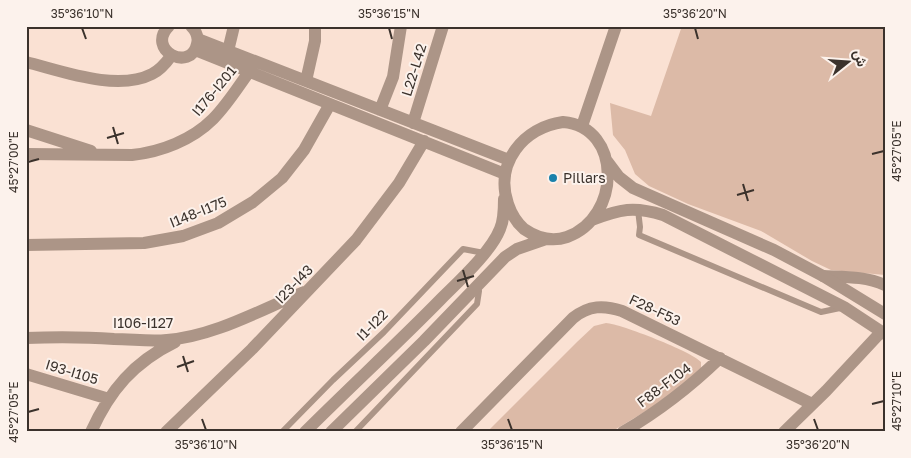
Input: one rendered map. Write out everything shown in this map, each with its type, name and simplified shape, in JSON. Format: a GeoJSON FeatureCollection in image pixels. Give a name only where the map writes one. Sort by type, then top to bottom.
{"type":"FeatureCollection","features":[{"type":"Feature","properties":{"kind":"street"},"geometry":{"type":"LineString","coordinates":[[169,26],[162,40],[166,51],[172,56],[182,58],[189,55],[196,45],[196,32],[191,26]]}},
{"type":"Feature","properties":{"kind":"street"},"geometry":{"type":"LineString","coordinates":[[228,51],[234,26]]}},
{"type":"Feature","properties":{"kind":"street"},"geometry":{"type":"LineString","coordinates":[[306,81],[315,41],[315,26]]}},
{"type":"Feature","properties":{"kind":"street"},"geometry":{"type":"LineString","coordinates":[[380,110],[393,77],[401,26]]}},
{"type":"Feature","properties":{"kind":"street","name":"L22-L42"},"geometry":{"type":"LineString","coordinates":[[413,123],[443,26]]}},
{"type":"Feature","properties":{"kind":"street"},"geometry":{"type":"LineString","coordinates":[[582,126],[616,26]]}},
{"type":"Feature","properties":{"kind":"street"},"geometry":{"type":"LineString","coordinates":[[196,45],[228,51],[509,160]]}},
{"type":"Feature","properties":{"kind":"street"},"geometry":{"type":"LineString","coordinates":[[196,45],[249,72],[505,174]]}},
{"type":"Feature","properties":{"kind":"street"},"geometry":{"type":"LineString","coordinates":[[26,62],[88,77],[123,81],[152,74],[162,68],[172,56]]}},
{"type":"Feature","properties":{"kind":"street","name":"I176-I201"},"geometry":{"type":"LineString","coordinates":[[26,154],[146,153],[164,148],[196,132],[213,118],[249,72]]}},
{"type":"Feature","properties":{"kind":"street","name":"I148-I175"},"geometry":{"type":"LineString","coordinates":[[26,245],[144,243],[183,236],[218,223],[253,202],[282,178],[304,150],[330,104]]}},
{"type":"Feature","properties":{"kind":"street"},"geometry":{"type":"LineString","coordinates":[[305,432],[435,305],[484,253],[500,230],[504,216],[505,174],[509,160],[519,144],[541,127],[563,122],[582,126],[592,134],[619,177],[633,188],[734,231],[823,276],[885,314]]}},
{"type":"Feature","properties":{"kind":"street"},"geometry":{"type":"LineString","coordinates":[[26,130],[103,154]]}},
{"type":"Feature","properties":{"kind":"street","name":"I23-I43"},"geometry":{"type":"LineString","coordinates":[[166,432],[310,289],[356,240],[387,200],[424,141]]}},
{"type":"Feature","properties":{"kind":"street"},"geometry":{"type":"LineString","coordinates":[[330,432],[424,341],[511,252],[547,239],[564,238],[587,227],[601,208],[607,187],[606,159]]}},
{"type":"Feature","properties":{"kind":"street"},"geometry":{"type":"LineString","coordinates":[[504,192],[511,212],[522,227],[547,239]]}},
{"type":"Feature","properties":{"kind":"street"},"geometry":{"type":"LineString","coordinates":[[592,220],[612,212],[638,209],[663,215],[844,307],[883,333],[784,432]]}},
{"type":"Feature","properties":{"kind":"street"},"geometry":{"type":"LineString","coordinates":[[823,276],[860,278],[885,284]]}},
{"type":"Feature","properties":{"kind":"street","name":"I106-I127"},"geometry":{"type":"LineString","coordinates":[[26,338],[80,337],[167,340],[231,323],[310,289]]}},
{"type":"Feature","properties":{"kind":"street","name":"F28-F53"},"geometry":{"type":"LineString","coordinates":[[461,432],[569,321],[588,308],[604,306],[622,311],[812,404]]}},
{"type":"Feature","properties":{"kind":"street"},"geometry":{"type":"LineString","coordinates":[[91,432],[108,399],[135,368],[147,357],[184,337]]}},
{"type":"Feature","properties":{"kind":"street","name":"F88-F104"},"geometry":{"type":"LineString","coordinates":[[623,432],[657,411],[684,391],[720,358]]}},
{"type":"Feature","properties":{"kind":"street","name":"I93-I105"},"geometry":{"type":"LineString","coordinates":[[26,374],[108,399]]}},
{"type":"Feature","properties":{"kind":"lane"},"geometry":{"type":"LineString","coordinates":[[638,209],[639,236],[821,312],[844,307]]}},
{"type":"Feature","properties":{"kind":"lane","name":"I1-I22"},"geometry":{"type":"LineString","coordinates":[[282,432],[384,332],[463,249],[484,253]]}},
{"type":"Feature","properties":{"kind":"lane"},"geometry":{"type":"LineString","coordinates":[[354,432],[477,304],[479,291],[477,286]]}},
{"type":"Feature","properties":{"kind":"shaded area"},"geometry":{"type":"Polygon","coordinates":[[[682,26],[885,26],[885,275],[831,270],[761,231],[688,204],[649,186],[635,174],[625,150],[613,135],[610,103],[651,116],[682,26]]]}},
{"type":"Feature","properties":{"kind":"shaded area"},"geometry":{"type":"Polygon","coordinates":[[[606,323],[641,333],[685,352],[701,362],[701,368],[688,381],[651,408],[611,432],[487,432],[594,326],[606,323]]]}},
{"type":"Feature","properties":{"kind":"place","name":"Pillars"},"geometry":{"type":"Point","coordinates":[553,178]}}]}
